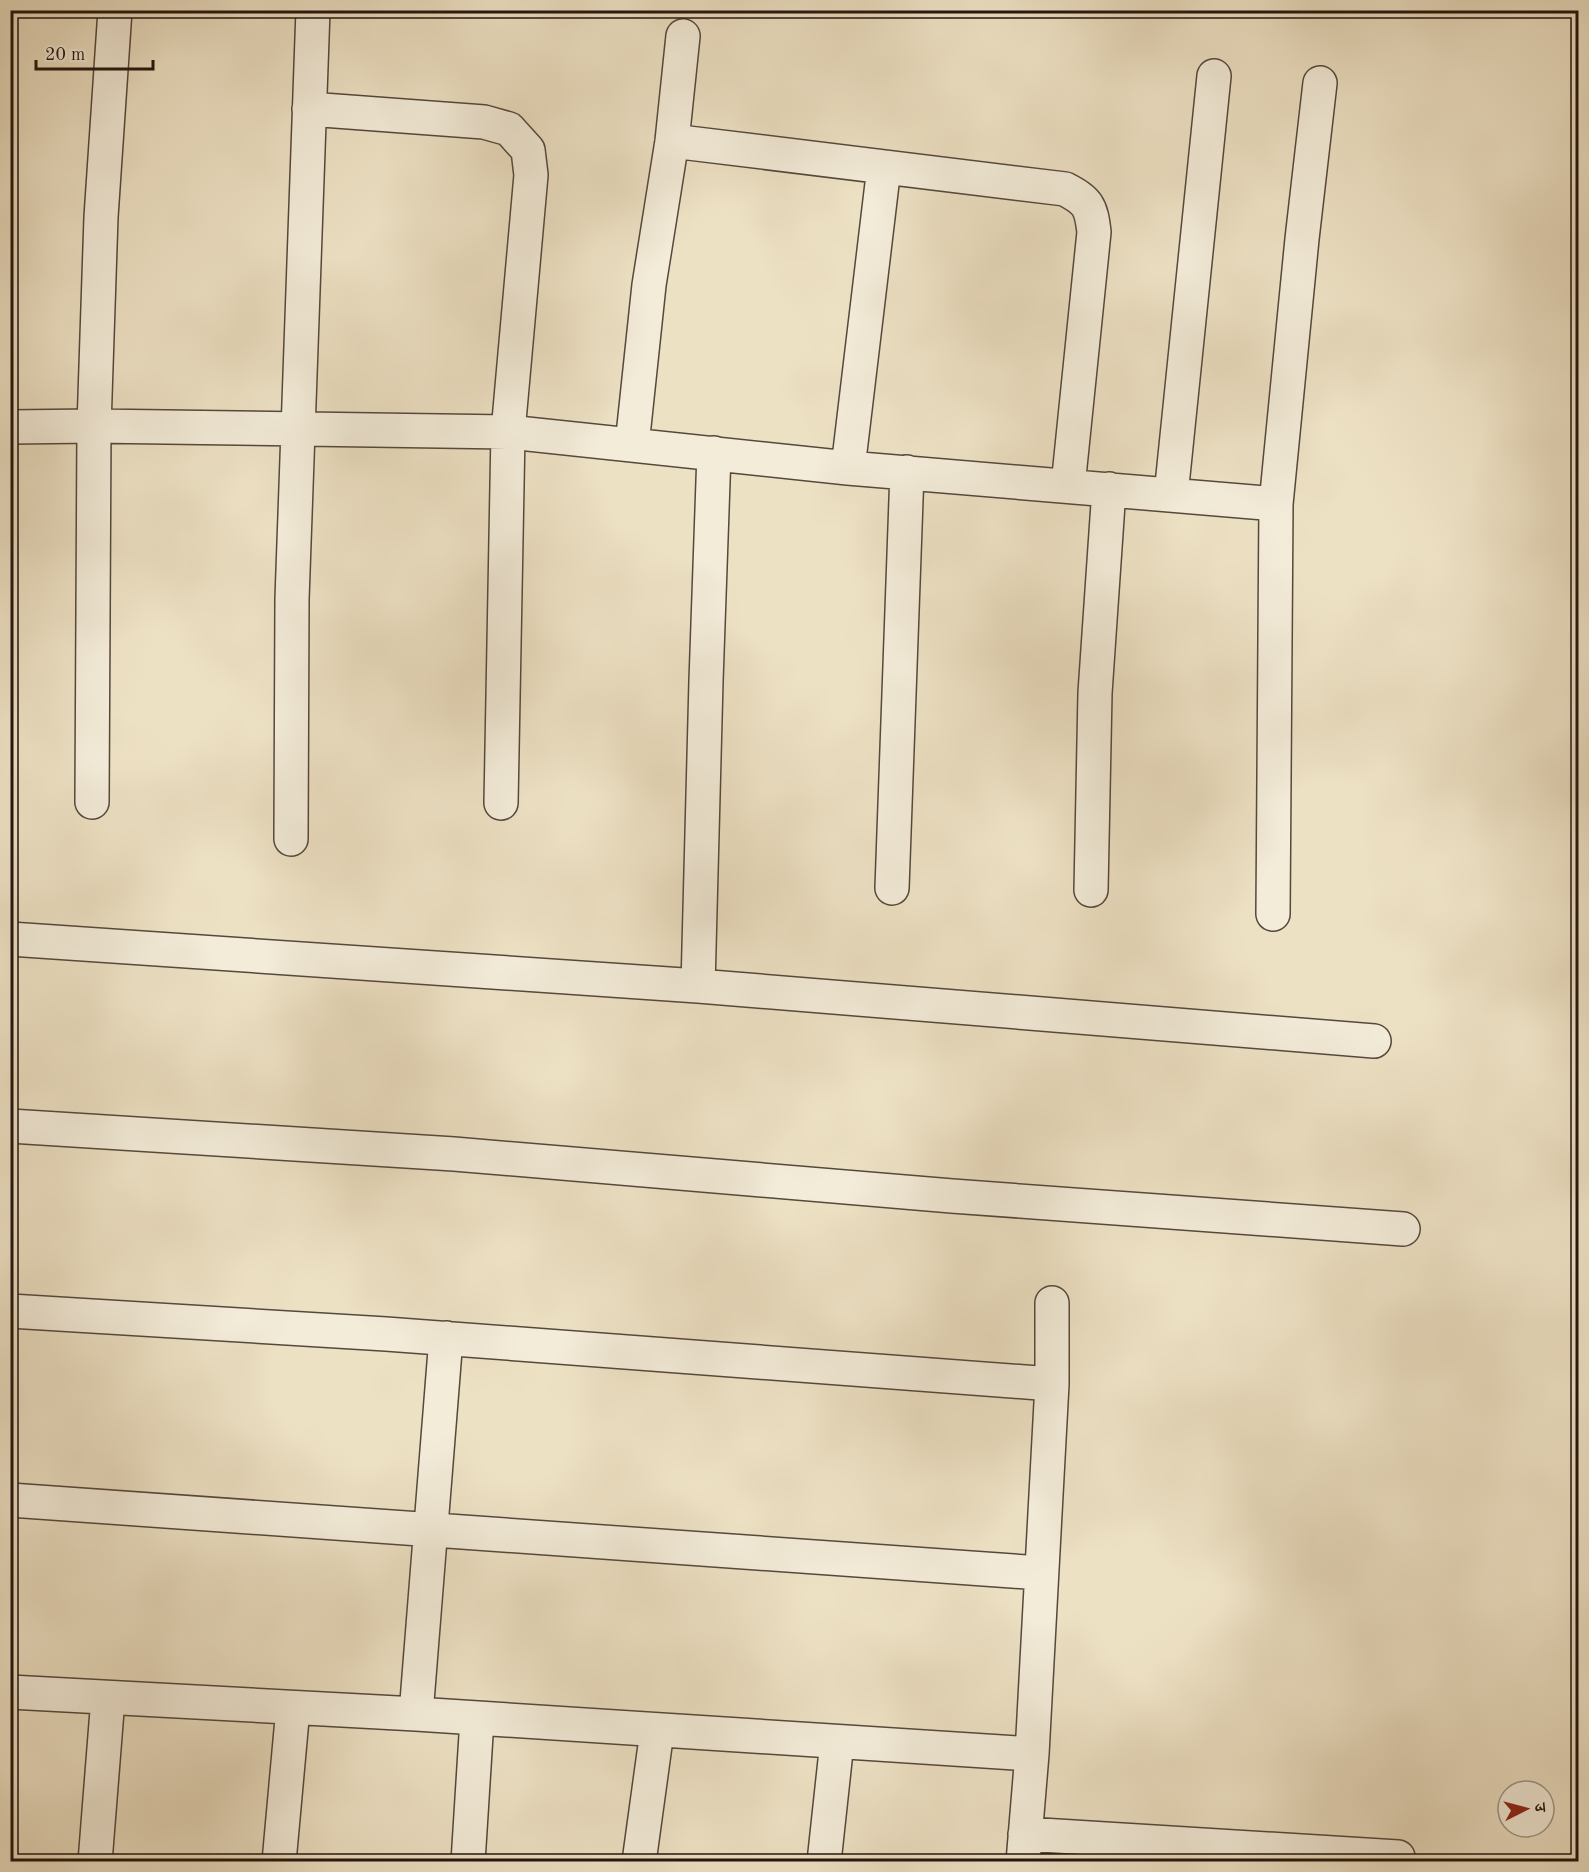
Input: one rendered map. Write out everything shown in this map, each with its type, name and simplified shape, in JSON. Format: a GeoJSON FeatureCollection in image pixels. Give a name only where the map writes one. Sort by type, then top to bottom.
{"type":"FeatureCollection","features":[{"type":"Feature","properties":{"kind":"street"},"geometry":{"type":"LineString","coordinates":[[93,802],[94,426],[101,218],[115,10]]}},
{"type":"Feature","properties":{"kind":"street"},"geometry":{"type":"LineString","coordinates":[[291,839],[292,599],[312,10]]}},
{"type":"Feature","properties":{"kind":"street"},"geometry":{"type":"LineString","coordinates":[[632,445],[649,285],[672,141],[683,36]]}},
{"type":"Feature","properties":{"kind":"street"},"geometry":{"type":"LineString","coordinates":[[1171,495],[1214,76]]}},
{"type":"Feature","properties":{"kind":"street"},"geometry":{"type":"LineString","coordinates":[[1273,915],[1276,504],[1320,84]]}},
{"type":"Feature","properties":{"kind":"street"},"geometry":{"type":"LineString","coordinates":[[309,109],[484,122],[509,129],[528,150],[531,175],[508,432],[501,803]]}},
{"type":"Feature","properties":{"kind":"street"},"geometry":{"type":"LineString","coordinates":[[672,141],[1065,189],[1082,198],[1092,213],[1094,232],[1068,486]]}},
{"type":"Feature","properties":{"kind":"street"},"geometry":{"type":"LineString","coordinates":[[848,468],[884,167]]}},
{"type":"Feature","properties":{"kind":"street"},"geometry":{"type":"LineString","coordinates":[[10,427],[94,426],[508,432],[848,468],[1276,504]]}},
{"type":"Feature","properties":{"kind":"street"},"geometry":{"type":"LineString","coordinates":[[698,986],[714,453]]}},
{"type":"Feature","properties":{"kind":"street"},"geometry":{"type":"LineString","coordinates":[[892,888],[907,472]]}},
{"type":"Feature","properties":{"kind":"street"},"geometry":{"type":"LineString","coordinates":[[1091,890],[1095,693],[1109,489]]}},
{"type":"Feature","properties":{"kind":"street"},"geometry":{"type":"LineString","coordinates":[[10,939],[698,986],[1374,1041]]}},
{"type":"Feature","properties":{"kind":"street"},"geometry":{"type":"LineString","coordinates":[[10,1126],[454,1154],[952,1196],[1403,1229]]}},
{"type":"Feature","properties":{"kind":"street"},"geometry":{"type":"LineString","coordinates":[[1052,1303],[1052,1384],[1032,1754],[1024,1848],[1398,1857]]}},
{"type":"Feature","properties":{"kind":"street"},"geometry":{"type":"LineString","coordinates":[[10,1311],[446,1338],[1052,1384]]}},
{"type":"Feature","properties":{"kind":"street"},"geometry":{"type":"LineString","coordinates":[[417,1714],[446,1338]]}},
{"type":"Feature","properties":{"kind":"street"},"geometry":{"type":"LineString","coordinates":[[10,1500],[1041,1573]]}},
{"type":"Feature","properties":{"kind":"street"},"geometry":{"type":"LineString","coordinates":[[10,1692],[417,1714],[1032,1754]]}},
{"type":"Feature","properties":{"kind":"street"},"geometry":{"type":"LineString","coordinates":[[95,1862],[108,1698]]}},
{"type":"Feature","properties":{"kind":"street"},"geometry":{"type":"LineString","coordinates":[[279,1862],[293,1708]]}},
{"type":"Feature","properties":{"kind":"street"},"geometry":{"type":"LineString","coordinates":[[468,1862],[477,1719]]}},
{"type":"Feature","properties":{"kind":"street"},"geometry":{"type":"LineString","coordinates":[[639,1862],[657,1731]]}},
{"type":"Feature","properties":{"kind":"street"},"geometry":{"type":"LineString","coordinates":[[824,1862],[837,1742]]}}]}
